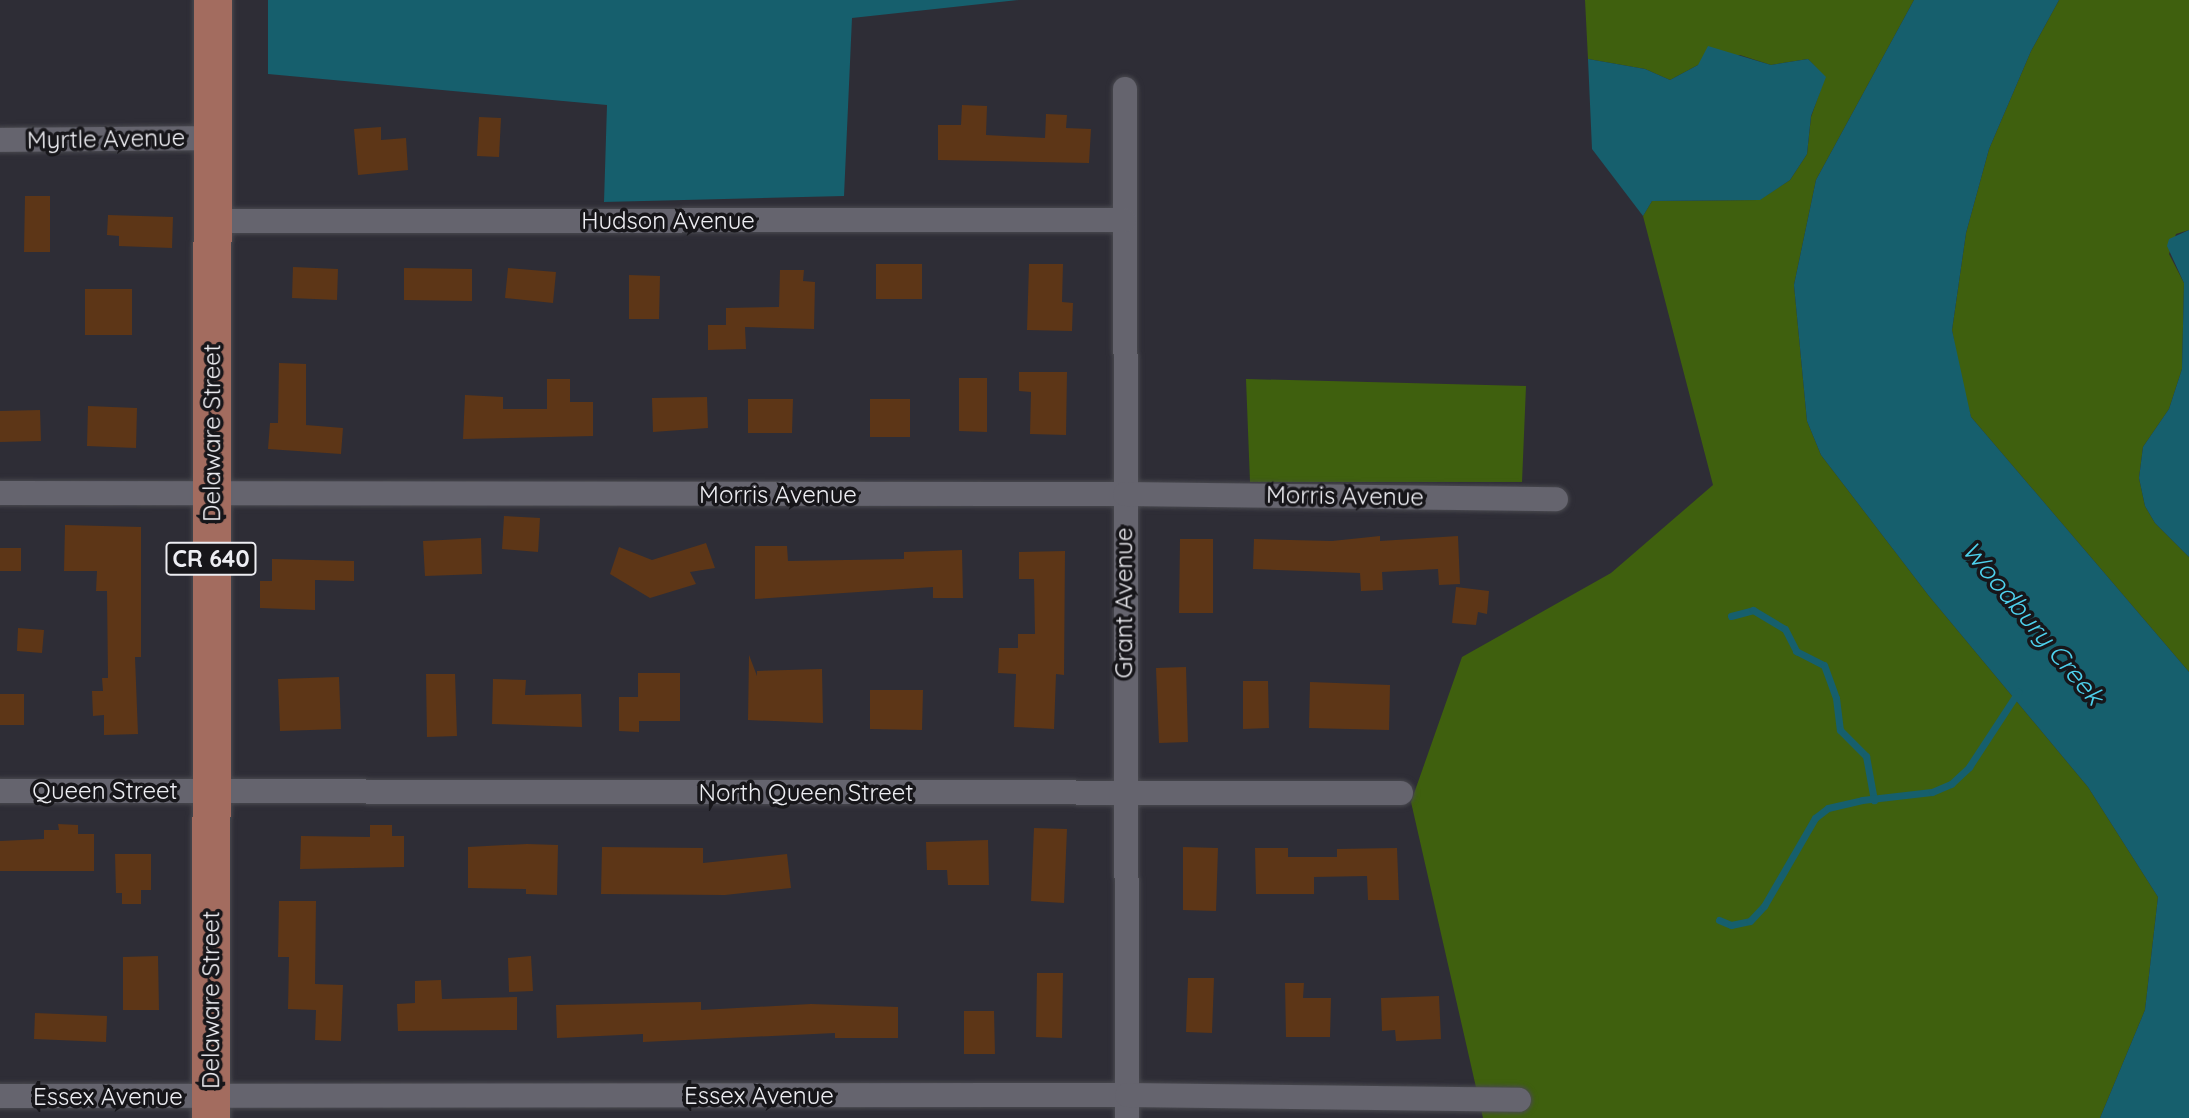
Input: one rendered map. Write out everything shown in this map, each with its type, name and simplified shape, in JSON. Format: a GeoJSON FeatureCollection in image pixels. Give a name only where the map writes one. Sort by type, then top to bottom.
{"type":"FeatureCollection","features":[{"type":"Feature","properties":{"kind":"main road","name":"Delaware Street"},"geometry":{"type":"LineString","coordinates":[[211,1108],[213,0]]}},
{"type":"Feature","properties":{"kind":"street","name":"Grant Avenue"},"geometry":{"type":"LineString","coordinates":[[1125,89],[1123,794],[1127,1106]]}},
{"type":"Feature","properties":{"kind":"street","name":"Myrtle Avenue"},"geometry":{"type":"LineString","coordinates":[[0,140],[212,138]]}},
{"type":"Feature","properties":{"kind":"street","name":"Hudson Avenue"},"geometry":{"type":"LineString","coordinates":[[213,221],[1124,220]]}},
{"type":"Feature","properties":{"kind":"street","name":"Morris Avenue"},"geometry":{"type":"LineString","coordinates":[[0,493],[1125,494],[1556,499]]}},
{"type":"Feature","properties":{"kind":"street","name":"Queen Street"},"geometry":{"type":"LineString","coordinates":[[0,791],[211,791]]}},
{"type":"Feature","properties":{"kind":"street","name":"North Queen Street"},"geometry":{"type":"LineString","coordinates":[[211,791],[1402,793]]}},
{"type":"Feature","properties":{"kind":"street","name":"Essex Avenue"},"geometry":{"type":"LineString","coordinates":[[0,1096],[211,1108],[1127,1106],[1519,1100]]}},
{"type":"Feature","properties":{"kind":"green space"},"geometry":{"type":"Polygon","coordinates":[[[1585,0],[1914,0],[1816,180],[1794,285],[1807,421],[1821,455],[1929,596],[2088,787],[2158,897],[2145,1010],[2100,1118],[1483,1118],[1411,802],[1462,657],[1611,573],[1713,485],[1643,216],[1652,201],[1759,200],[1790,180],[1807,154],[1811,117],[1825,77],[1808,59],[1771,65],[1740,55],[1698,65],[1670,80],[1645,69],[1588,59],[1585,0]]]}},
{"type":"Feature","properties":{"kind":"green space"},"geometry":{"type":"Polygon","coordinates":[[[2059,0],[2189,0],[2189,230],[2176,234],[2169,254],[2184,283],[2182,369],[2169,409],[2143,447],[2139,478],[2145,506],[2155,523],[2189,557],[2189,672],[1971,417],[1962,387],[1952,330],[1966,233],[1989,149],[2031,51],[2059,0]]]}},
{"type":"Feature","properties":{"kind":"green space"},"geometry":{"type":"Polygon","coordinates":[[[1246,379],[1526,386],[1522,482],[1250,482],[1246,379]]]}},
{"type":"Feature","properties":{"kind":"water"},"geometry":{"type":"Polygon","coordinates":[[[268,0],[1019,0],[852,18],[844,196],[604,202],[607,105],[268,74],[268,0]]]}},
{"type":"Feature","properties":{"kind":"water","name":"Woodbury Creek"},"geometry":{"type":"Polygon","coordinates":[[[1914,0],[2059,0],[2031,51],[1989,149],[1966,233],[1952,330],[1971,417],[2189,672],[2189,1118],[2100,1118],[2145,1010],[2158,897],[2088,787],[1929,596],[1821,455],[1807,421],[1794,285],[1816,180],[1914,0]]]}},
{"type":"Feature","properties":{"kind":"water"},"geometry":{"type":"Polygon","coordinates":[[[1708,46],[1771,65],[1808,59],[1826,77],[1811,116],[1807,154],[1790,180],[1760,200],[1652,201],[1643,216],[1592,149],[1588,59],[1645,69],[1670,80],[1698,65],[1708,46]]]}},
{"type":"Feature","properties":{"kind":"water"},"geometry":{"type":"Polygon","coordinates":[[[2189,230],[2189,557],[2155,523],[2145,506],[2139,478],[2143,447],[2169,409],[2182,369],[2184,283],[2167,246],[2169,239],[2189,230]]]}},
{"type":"Feature","properties":{"kind":"building"},"geometry":{"type":"Polygon","coordinates":[[[962,105],[987,106],[986,135],[1045,138],[1046,114],[1067,115],[1066,128],[1091,129],[1089,163],[938,160],[938,125],[961,125],[962,105]]]}},
{"type":"Feature","properties":{"kind":"building"},"geometry":{"type":"Polygon","coordinates":[[[479,117],[501,118],[499,157],[477,156],[479,117]]]}},
{"type":"Feature","properties":{"kind":"building"},"geometry":{"type":"Polygon","coordinates":[[[381,127],[381,140],[406,138],[408,170],[358,175],[354,129],[381,127]]]}},
{"type":"Feature","properties":{"kind":"building"},"geometry":{"type":"Polygon","coordinates":[[[25,196],[50,196],[50,252],[24,252],[25,196]]]}},
{"type":"Feature","properties":{"kind":"building"},"geometry":{"type":"Polygon","coordinates":[[[108,215],[173,217],[172,248],[119,246],[119,236],[107,235],[108,215]]]}},
{"type":"Feature","properties":{"kind":"building"},"geometry":{"type":"Polygon","coordinates":[[[876,264],[922,264],[922,299],[876,299],[876,264]]]}},
{"type":"Feature","properties":{"kind":"building"},"geometry":{"type":"Polygon","coordinates":[[[1029,264],[1063,264],[1062,302],[1073,303],[1072,331],[1027,330],[1029,264]]]}},
{"type":"Feature","properties":{"kind":"building"},"geometry":{"type":"Polygon","coordinates":[[[293,267],[338,269],[337,300],[292,298],[293,267]]]}},
{"type":"Feature","properties":{"kind":"building"},"geometry":{"type":"Polygon","coordinates":[[[404,268],[472,269],[472,301],[404,300],[404,268]]]}},
{"type":"Feature","properties":{"kind":"building"},"geometry":{"type":"Polygon","coordinates":[[[508,268],[556,272],[553,303],[505,298],[508,268]]]}},
{"type":"Feature","properties":{"kind":"building"},"geometry":{"type":"Polygon","coordinates":[[[780,270],[804,270],[803,281],[815,282],[814,329],[745,327],[746,349],[708,350],[708,325],[726,325],[726,308],[779,307],[780,270]]]}},
{"type":"Feature","properties":{"kind":"building"},"geometry":{"type":"Polygon","coordinates":[[[629,275],[660,276],[659,319],[629,319],[629,275]]]}},
{"type":"Feature","properties":{"kind":"building"},"geometry":{"type":"Polygon","coordinates":[[[85,289],[132,289],[132,335],[85,335],[85,289]]]}},
{"type":"Feature","properties":{"kind":"building"},"geometry":{"type":"Polygon","coordinates":[[[279,363],[306,364],[306,425],[343,428],[341,454],[268,449],[270,423],[278,423],[279,363]]]}},
{"type":"Feature","properties":{"kind":"building"},"geometry":{"type":"Polygon","coordinates":[[[1019,372],[1067,372],[1066,435],[1030,434],[1031,392],[1019,391],[1019,372]]]}},
{"type":"Feature","properties":{"kind":"building"},"geometry":{"type":"Polygon","coordinates":[[[959,378],[987,378],[987,432],[959,431],[959,378]]]}},
{"type":"Feature","properties":{"kind":"building"},"geometry":{"type":"Polygon","coordinates":[[[547,379],[570,379],[570,402],[593,402],[593,436],[463,439],[465,395],[503,397],[503,409],[547,409],[547,379]]]}},
{"type":"Feature","properties":{"kind":"building"},"geometry":{"type":"Polygon","coordinates":[[[707,397],[708,428],[653,432],[652,398],[707,397]]]}},
{"type":"Feature","properties":{"kind":"building"},"geometry":{"type":"Polygon","coordinates":[[[748,399],[793,399],[792,433],[748,433],[748,399]]]}},
{"type":"Feature","properties":{"kind":"building"},"geometry":{"type":"Polygon","coordinates":[[[870,399],[910,399],[910,437],[870,437],[870,399]]]}},
{"type":"Feature","properties":{"kind":"building"},"geometry":{"type":"Polygon","coordinates":[[[88,406],[137,408],[136,448],[87,446],[88,406]]]}},
{"type":"Feature","properties":{"kind":"building"},"geometry":{"type":"Polygon","coordinates":[[[40,410],[41,441],[0,442],[0,411],[40,410]]]}},
{"type":"Feature","properties":{"kind":"building"},"geometry":{"type":"Polygon","coordinates":[[[504,516],[540,518],[538,552],[502,549],[504,516]]]}},
{"type":"Feature","properties":{"kind":"building"},"geometry":{"type":"Polygon","coordinates":[[[65,525],[141,527],[141,657],[135,657],[138,734],[104,735],[104,715],[93,716],[92,691],[103,691],[102,678],[108,678],[107,591],[96,591],[97,571],[64,571],[65,525]]]}},
{"type":"Feature","properties":{"kind":"building"},"geometry":{"type":"Polygon","coordinates":[[[1380,536],[1380,541],[1458,536],[1460,584],[1439,585],[1438,569],[1382,572],[1383,590],[1361,591],[1360,573],[1253,569],[1254,539],[1332,541],[1380,536]]]}},
{"type":"Feature","properties":{"kind":"building"},"geometry":{"type":"Polygon","coordinates":[[[481,538],[482,574],[425,576],[423,541],[481,538]]]}},
{"type":"Feature","properties":{"kind":"building"},"geometry":{"type":"Polygon","coordinates":[[[1180,539],[1213,539],[1213,613],[1179,613],[1180,539]]]}},
{"type":"Feature","properties":{"kind":"building"},"geometry":{"type":"Polygon","coordinates":[[[706,543],[715,568],[690,572],[696,584],[650,598],[610,574],[619,547],[652,560],[706,543]]]}},
{"type":"Feature","properties":{"kind":"building"},"geometry":{"type":"Polygon","coordinates":[[[755,546],[787,546],[788,561],[904,559],[904,552],[962,550],[963,598],[933,598],[933,587],[755,599],[755,546]]]}},
{"type":"Feature","properties":{"kind":"building"},"geometry":{"type":"Polygon","coordinates":[[[0,548],[21,548],[21,571],[0,571],[0,548]]]}},
{"type":"Feature","properties":{"kind":"building"},"geometry":{"type":"Polygon","coordinates":[[[1065,551],[1064,675],[1056,674],[1054,729],[1014,727],[1016,674],[998,673],[999,648],[1018,648],[1018,634],[1035,634],[1034,579],[1019,579],[1019,552],[1065,551]]]}},
{"type":"Feature","properties":{"kind":"building"},"geometry":{"type":"Polygon","coordinates":[[[272,559],[354,561],[354,581],[315,580],[315,610],[260,608],[260,581],[272,581],[272,559]]]}},
{"type":"Feature","properties":{"kind":"building"},"geometry":{"type":"Polygon","coordinates":[[[1456,587],[1489,591],[1487,614],[1478,612],[1476,625],[1452,623],[1456,587]]]}},
{"type":"Feature","properties":{"kind":"building"},"geometry":{"type":"Polygon","coordinates":[[[18,628],[44,630],[42,653],[17,651],[18,628]]]}},
{"type":"Feature","properties":{"kind":"building"},"geometry":{"type":"Polygon","coordinates":[[[749,655],[757,676],[757,671],[822,669],[823,723],[748,720],[749,655]]]}},
{"type":"Feature","properties":{"kind":"building"},"geometry":{"type":"Polygon","coordinates":[[[1186,667],[1188,742],[1159,743],[1156,668],[1186,667]]]}},
{"type":"Feature","properties":{"kind":"building"},"geometry":{"type":"Polygon","coordinates":[[[638,673],[680,673],[680,721],[639,721],[639,732],[619,731],[619,697],[638,697],[638,673]]]}},
{"type":"Feature","properties":{"kind":"building"},"geometry":{"type":"Polygon","coordinates":[[[426,674],[455,674],[457,736],[427,737],[426,674]]]}},
{"type":"Feature","properties":{"kind":"building"},"geometry":{"type":"Polygon","coordinates":[[[339,677],[341,729],[280,731],[278,679],[339,677]]]}},
{"type":"Feature","properties":{"kind":"building"},"geometry":{"type":"Polygon","coordinates":[[[493,679],[526,680],[525,695],[581,694],[582,727],[492,724],[493,679]]]}},
{"type":"Feature","properties":{"kind":"building"},"geometry":{"type":"Polygon","coordinates":[[[1243,681],[1268,681],[1269,728],[1243,729],[1243,681]]]}},
{"type":"Feature","properties":{"kind":"building"},"geometry":{"type":"Polygon","coordinates":[[[1310,682],[1390,685],[1389,730],[1309,728],[1310,682]]]}},
{"type":"Feature","properties":{"kind":"building"},"geometry":{"type":"Polygon","coordinates":[[[870,690],[923,690],[922,730],[870,729],[870,690]]]}},
{"type":"Feature","properties":{"kind":"building"},"geometry":{"type":"Polygon","coordinates":[[[0,694],[24,694],[24,725],[0,725],[0,694]]]}},
{"type":"Feature","properties":{"kind":"building"},"geometry":{"type":"Polygon","coordinates":[[[58,824],[78,825],[78,834],[94,834],[94,871],[0,871],[0,841],[44,839],[44,830],[59,830],[58,824]]]}},
{"type":"Feature","properties":{"kind":"building"},"geometry":{"type":"Polygon","coordinates":[[[370,825],[392,825],[392,836],[404,836],[404,867],[300,869],[301,836],[370,837],[370,825]]]}},
{"type":"Feature","properties":{"kind":"building"},"geometry":{"type":"Polygon","coordinates":[[[1034,828],[1067,829],[1064,903],[1031,901],[1034,828]]]}},
{"type":"Feature","properties":{"kind":"building"},"geometry":{"type":"Polygon","coordinates":[[[988,840],[989,885],[948,885],[947,870],[927,870],[926,842],[988,840]]]}},
{"type":"Feature","properties":{"kind":"building"},"geometry":{"type":"Polygon","coordinates":[[[558,845],[557,895],[526,894],[526,889],[468,888],[468,847],[558,845]]]}},
{"type":"Feature","properties":{"kind":"building"},"geometry":{"type":"Polygon","coordinates":[[[602,847],[703,848],[703,863],[787,854],[791,888],[725,895],[601,894],[602,847]]]}},
{"type":"Feature","properties":{"kind":"building"},"geometry":{"type":"Polygon","coordinates":[[[1183,847],[1218,848],[1216,911],[1183,910],[1183,847]]]}},
{"type":"Feature","properties":{"kind":"building"},"geometry":{"type":"Polygon","coordinates":[[[1255,848],[1288,848],[1288,857],[1337,857],[1337,849],[1397,848],[1399,900],[1368,900],[1367,876],[1314,877],[1314,894],[1256,894],[1255,848]]]}},
{"type":"Feature","properties":{"kind":"building"},"geometry":{"type":"Polygon","coordinates":[[[115,854],[151,854],[151,890],[141,890],[141,904],[122,904],[122,893],[116,893],[115,854]]]}},
{"type":"Feature","properties":{"kind":"building"},"geometry":{"type":"Polygon","coordinates":[[[279,901],[316,901],[315,984],[343,985],[341,1041],[315,1040],[316,1010],[288,1009],[289,957],[278,957],[279,901]]]}},
{"type":"Feature","properties":{"kind":"building"},"geometry":{"type":"Polygon","coordinates":[[[158,956],[159,1010],[123,1010],[123,957],[158,956]]]}},
{"type":"Feature","properties":{"kind":"building"},"geometry":{"type":"Polygon","coordinates":[[[531,956],[533,991],[509,992],[508,958],[531,956]]]}},
{"type":"Feature","properties":{"kind":"building"},"geometry":{"type":"Polygon","coordinates":[[[1037,973],[1063,973],[1062,1038],[1036,1037],[1037,973]]]}},
{"type":"Feature","properties":{"kind":"building"},"geometry":{"type":"Polygon","coordinates":[[[1188,978],[1214,978],[1212,1033],[1186,1032],[1188,978]]]}},
{"type":"Feature","properties":{"kind":"building"},"geometry":{"type":"Polygon","coordinates":[[[441,980],[442,999],[517,997],[517,1030],[398,1031],[397,1004],[415,1003],[415,981],[441,980]]]}},
{"type":"Feature","properties":{"kind":"building"},"geometry":{"type":"Polygon","coordinates":[[[1285,983],[1304,983],[1303,998],[1331,998],[1330,1037],[1286,1037],[1285,983]]]}},
{"type":"Feature","properties":{"kind":"building"},"geometry":{"type":"Polygon","coordinates":[[[1439,996],[1441,1039],[1396,1041],[1395,1030],[1382,1031],[1381,998],[1439,996]]]}},
{"type":"Feature","properties":{"kind":"building"},"geometry":{"type":"Polygon","coordinates":[[[701,1002],[701,1010],[811,1004],[898,1007],[898,1038],[835,1038],[835,1033],[643,1042],[643,1034],[557,1038],[556,1005],[701,1002]]]}},
{"type":"Feature","properties":{"kind":"building"},"geometry":{"type":"Polygon","coordinates":[[[964,1011],[994,1011],[995,1054],[964,1054],[964,1011]]]}},
{"type":"Feature","properties":{"kind":"building"},"geometry":{"type":"Polygon","coordinates":[[[35,1013],[107,1016],[106,1042],[34,1039],[35,1013]]]}},
{"type":"Feature","properties":{"kind":"waterway"},"geometry":{"type":"LineString","coordinates":[[1731,616],[1753,610],[1785,629],[1796,651],[1824,665],[1836,698],[1840,730],[1866,756],[1874,800]]}},
{"type":"Feature","properties":{"kind":"waterway"},"geometry":{"type":"LineString","coordinates":[[1719,920],[1731,925],[1750,921],[1764,906],[1815,818],[1828,808],[1862,800],[1932,792],[1951,784],[1969,767],[2018,692]]}}]}
